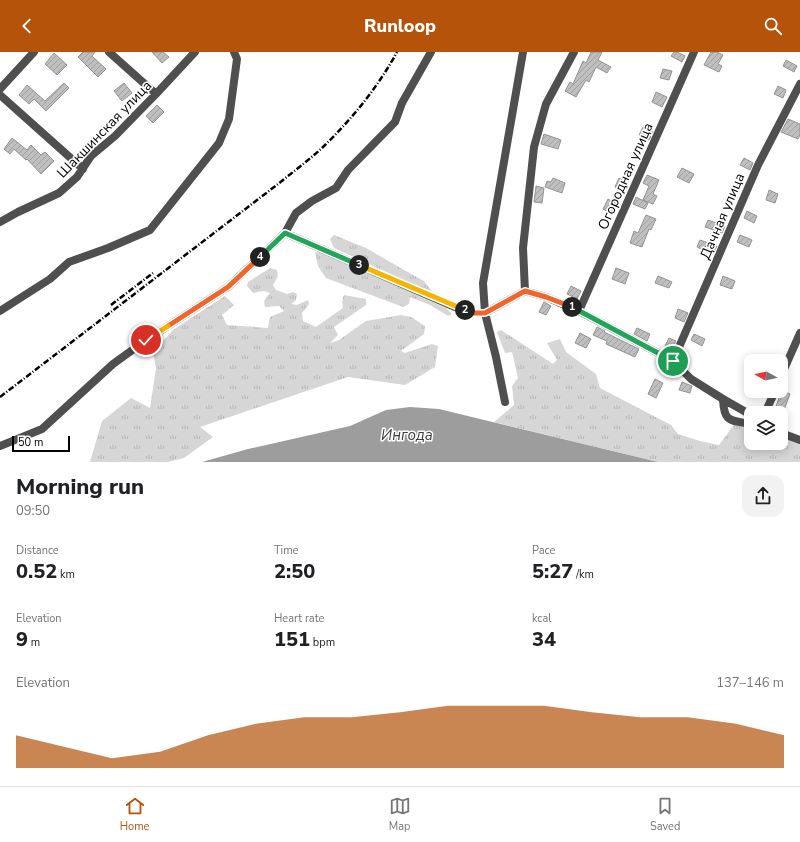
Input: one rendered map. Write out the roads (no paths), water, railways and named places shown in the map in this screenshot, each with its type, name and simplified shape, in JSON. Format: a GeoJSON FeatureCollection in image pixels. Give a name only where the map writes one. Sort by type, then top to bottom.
{"type":"FeatureCollection","features":[{"type":"Feature","properties":{"kind":"street"},"geometry":{"type":"LineString","coordinates":[[0,89],[34,52]]}},
{"type":"Feature","properties":{"kind":"street"},"geometry":{"type":"LineString","coordinates":[[108,52],[156,94]]}},
{"type":"Feature","properties":{"kind":"street","name":"Шакшинская улица"},"geometry":{"type":"LineString","coordinates":[[0,222],[59,193],[77,177],[91,156],[115,136],[195,52]]}},
{"type":"Feature","properties":{"kind":"street"},"geometry":{"type":"LineString","coordinates":[[0,311],[50,279],[69,262],[108,248],[150,230],[219,143],[229,119],[236,59],[234,52]]}},
{"type":"Feature","properties":{"kind":"street"},"geometry":{"type":"LineString","coordinates":[[0,446],[42,429],[113,364],[142,343],[228,287],[285,233],[296,212],[312,201],[336,188],[348,170],[395,122],[402,103],[431,52]]}},
{"type":"Feature","properties":{"kind":"street"},"geometry":{"type":"LineString","coordinates":[[505,402],[485,313],[483,283],[523,52]]}},
{"type":"Feature","properties":{"kind":"street"},"geometry":{"type":"LineString","coordinates":[[525,291],[523,248],[534,147],[546,104],[574,52]]}},
{"type":"Feature","properties":{"kind":"street","name":"Огородная улица"},"geometry":{"type":"LineString","coordinates":[[579,310],[694,52]]}},
{"type":"Feature","properties":{"kind":"street","name":"Дачная улица"},"geometry":{"type":"LineString","coordinates":[[673,361],[758,165],[800,84]]}},
{"type":"Feature","properties":{"kind":"street"},"geometry":{"type":"LineString","coordinates":[[0,95],[83,169]]}},
{"type":"Feature","properties":{"kind":"street"},"geometry":{"type":"LineString","coordinates":[[285,233],[472,313],[485,313],[525,291],[546,297],[579,310],[673,361],[691,379],[744,411]]}},
{"type":"Feature","properties":{"kind":"street"},"geometry":{"type":"LineString","coordinates":[[788,360],[800,333]]}},
{"type":"Feature","properties":{"kind":"street"},"geometry":{"type":"LineString","coordinates":[[723,399],[726,417],[732,421],[744,423]]}},
{"type":"Feature","properties":{"kind":"street"},"geometry":{"type":"LineString","coordinates":[[788,436],[800,440]]}},
{"type":"Feature","properties":{"kind":"water","name":"Ингода"},"geometry":{"type":"Polygon","coordinates":[[[410,407],[439,409],[658,462],[202,462],[248,449],[350,426],[386,410],[410,407]]]}},
{"type":"Feature","properties":{"kind":"railway"},"geometry":{"type":"LineString","coordinates":[[0,397],[318,152],[364,102],[382,78],[397,52]]}},
{"type":"Feature","properties":{"kind":"railway"},"geometry":{"type":"LineString","coordinates":[[111,305],[153,273]]}}]}
